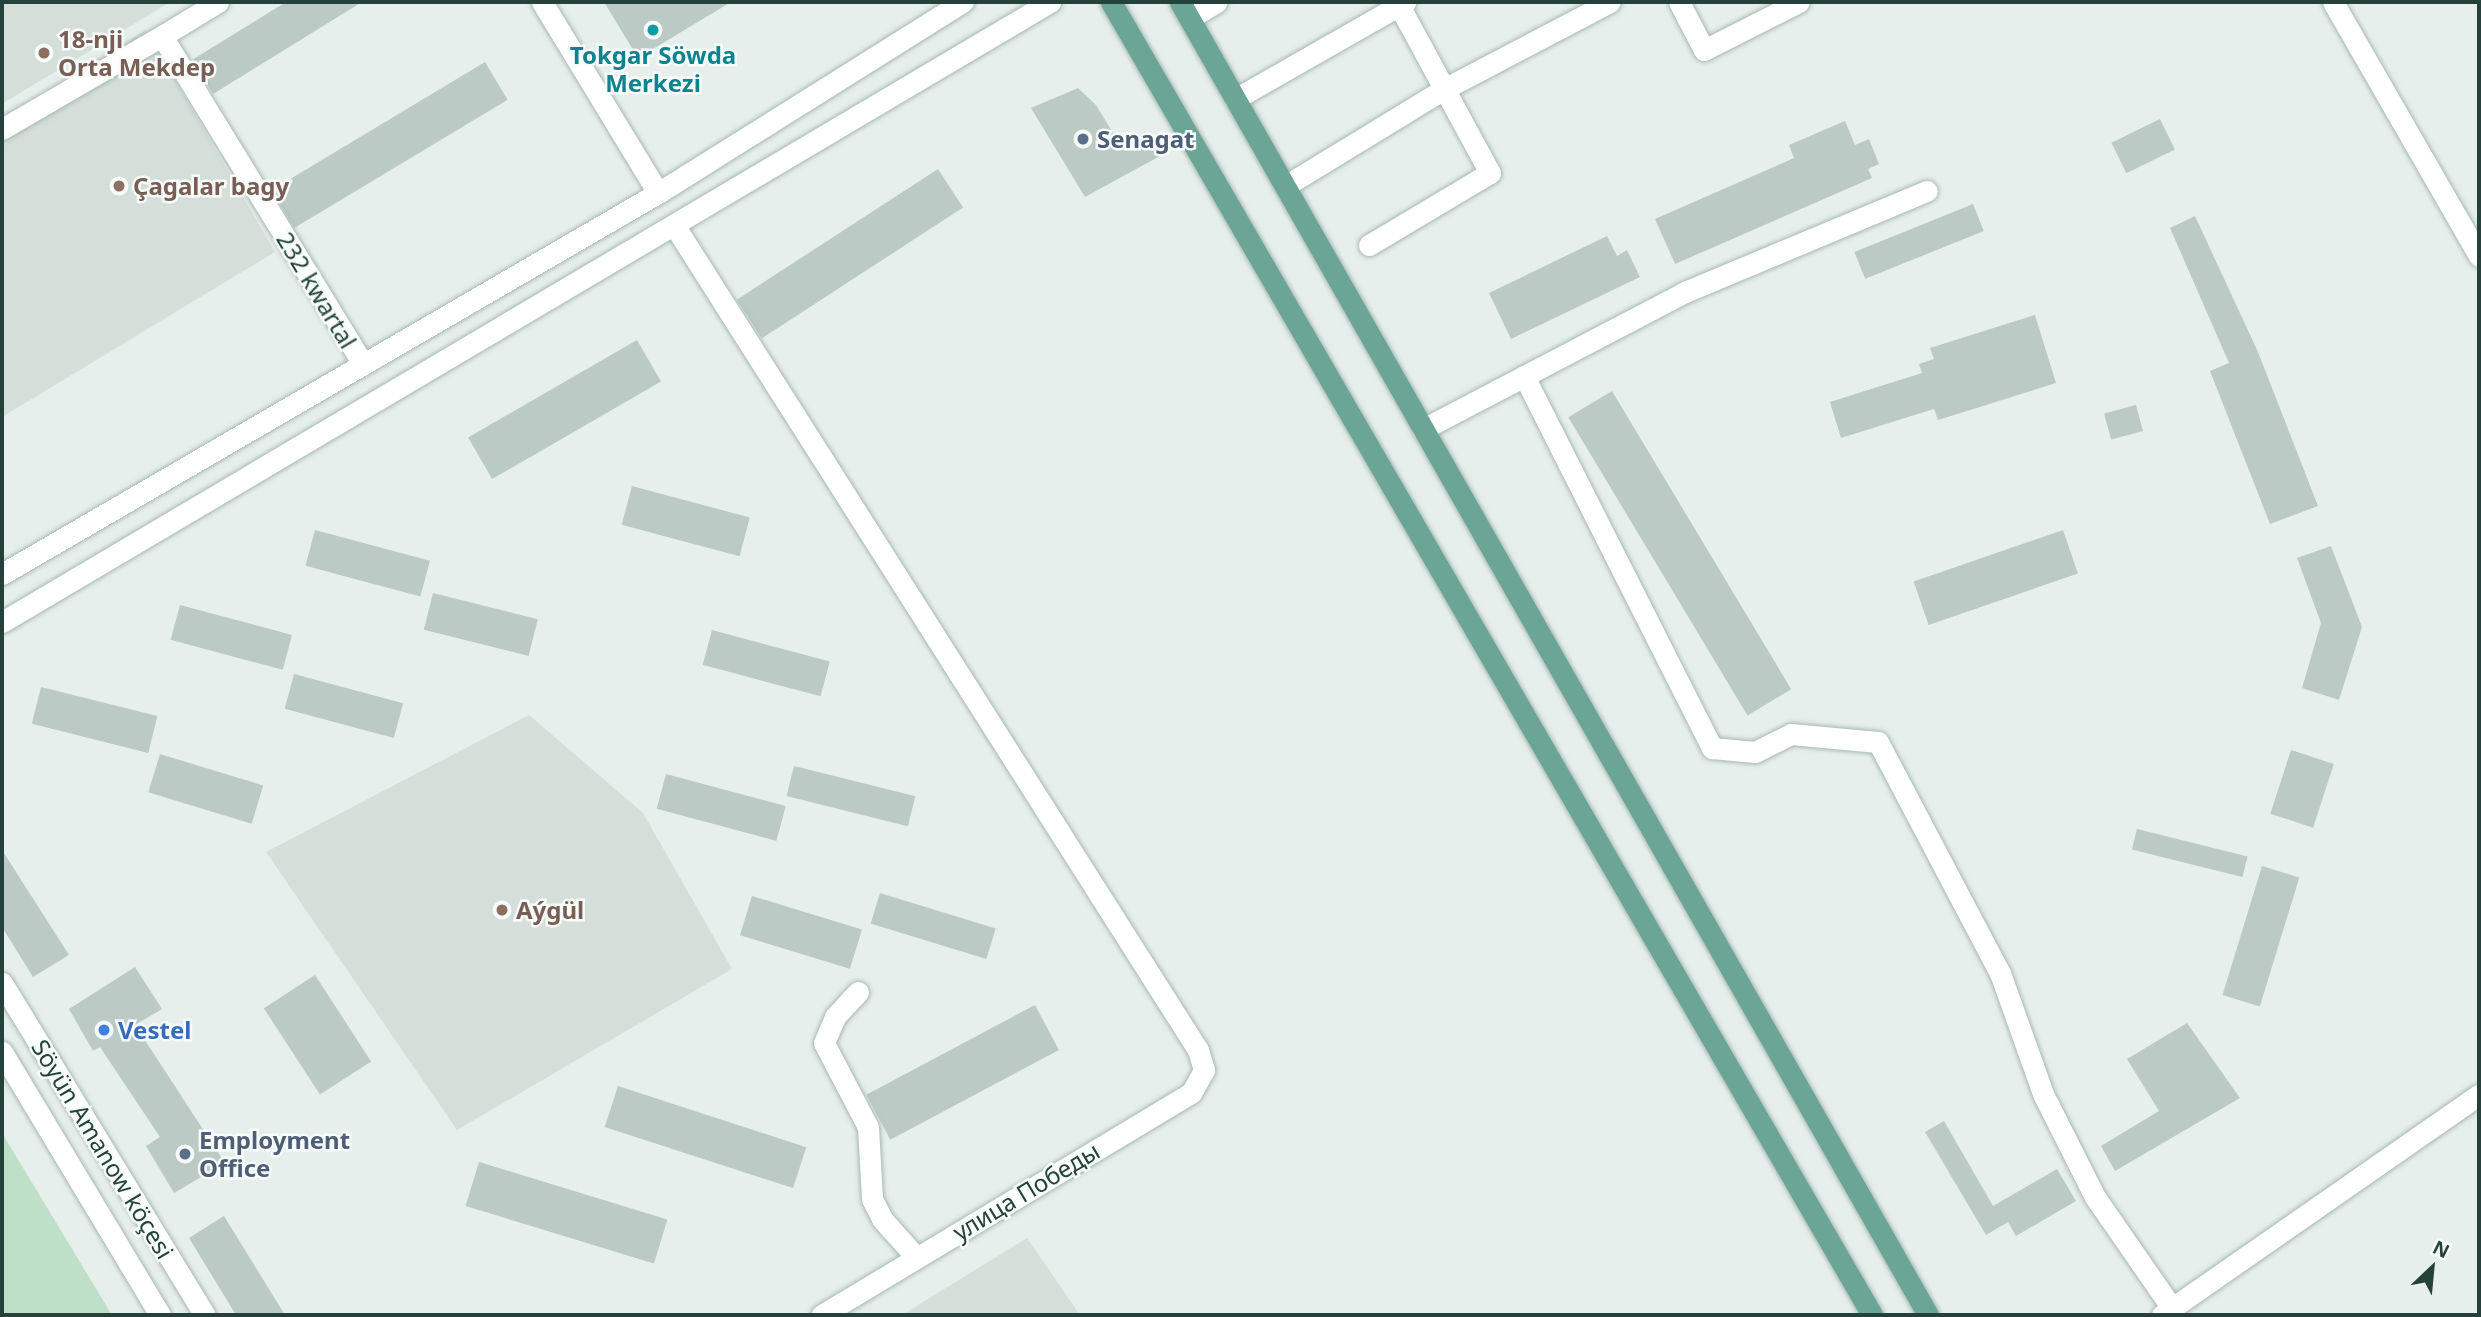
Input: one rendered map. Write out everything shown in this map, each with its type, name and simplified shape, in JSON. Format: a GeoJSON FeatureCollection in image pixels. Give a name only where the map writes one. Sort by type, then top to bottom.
{"type":"FeatureCollection","features":[{"type":"Feature","properties":{"kind":"main road"},"geometry":{"type":"LineString","coordinates":[[1111,2],[1872,1315]]}},
{"type":"Feature","properties":{"kind":"main road"},"geometry":{"type":"LineString","coordinates":[[1185,10],[1928,1315]]}},
{"type":"Feature","properties":{"kind":"street"},"geometry":{"type":"LineString","coordinates":[[2,129],[218,2]]}},
{"type":"Feature","properties":{"kind":"street"},"geometry":{"type":"LineString","coordinates":[[542,2],[658,193]]}},
{"type":"Feature","properties":{"kind":"street"},"geometry":{"type":"LineString","coordinates":[[2,574],[658,193],[963,2]]}},
{"type":"Feature","properties":{"kind":"street"},"geometry":{"type":"LineString","coordinates":[[2,622],[1050,2]]}},
{"type":"Feature","properties":{"kind":"street"},"geometry":{"type":"LineString","coordinates":[[1185,10],[1217,2]]}},
{"type":"Feature","properties":{"kind":"street"},"geometry":{"type":"LineString","coordinates":[[1285,186],[1444,89],[1610,2]]}},
{"type":"Feature","properties":{"kind":"street"},"geometry":{"type":"LineString","coordinates":[[1679,2],[1704,50],[1799,2]]}},
{"type":"Feature","properties":{"kind":"street"},"geometry":{"type":"LineString","coordinates":[[2333,2],[2479,256]]}},
{"type":"Feature","properties":{"kind":"street"},"geometry":{"type":"LineString","coordinates":[[1235,99],[1400,3],[1490,173],[1368,244]]}},
{"type":"Feature","properties":{"kind":"street","name":"232 kwartal"},"geometry":{"type":"LineString","coordinates":[[162,36],[363,365]]}},
{"type":"Feature","properties":{"kind":"street"},"geometry":{"type":"LineString","coordinates":[[1423,429],[1685,292],[1927,191]]}},
{"type":"Feature","properties":{"kind":"street","name":"улица Победы"},"geometry":{"type":"LineString","coordinates":[[674,225],[1198,1050],[1204,1070],[1191,1093],[821,1315]]}},
{"type":"Feature","properties":{"kind":"street"},"geometry":{"type":"LineString","coordinates":[[1524,376],[1712,748],[1755,752],[1791,734],[1878,742],[2000,973],[2043,1094],[2095,1197],[2167,1312],[2479,1095]]}},
{"type":"Feature","properties":{"kind":"street","name":"Söyün Amanow köçesi"},"geometry":{"type":"LineString","coordinates":[[2,983],[205,1315]]}},
{"type":"Feature","properties":{"kind":"street"},"geometry":{"type":"LineString","coordinates":[[858,992],[835,1017],[824,1043],[868,1127],[872,1199],[882,1219],[916,1257]]}},
{"type":"Feature","properties":{"kind":"street","name":"Söyün Amanow köçesi"},"geometry":{"type":"LineString","coordinates":[[2,1052],[160,1315]]}},
{"type":"Feature","properties":{"kind":"shaded area","name":"18-nji Orta Mekdep"},"geometry":{"type":"Polygon","coordinates":[[[2,2],[170,2],[2,104],[2,2]]]}},
{"type":"Feature","properties":{"kind":"shaded area","name":"Çagalar bagy"},"geometry":{"type":"Polygon","coordinates":[[[146,30],[275,252],[2,417],[2,121],[146,30]]]}},
{"type":"Feature","properties":{"kind":"shaded area","name":"Aýgül"},"geometry":{"type":"Polygon","coordinates":[[[529,715],[643,813],[732,969],[457,1130],[266,852],[529,715]]]}},
{"type":"Feature","properties":{"kind":"shaded area"},"geometry":{"type":"Polygon","coordinates":[[[1027,1238],[1080,1315],[902,1315],[1027,1238]]]}},
{"type":"Feature","properties":{"kind":"green space"},"geometry":{"type":"Polygon","coordinates":[[[2,1133],[112,1315],[2,1315],[2,1133]]]}},
{"type":"Feature","properties":{"kind":"building"},"geometry":{"type":"Polygon","coordinates":[[[286,2],[362,2],[213,94],[192,60],[286,2]]]}},
{"type":"Feature","properties":{"kind":"building","name":"Tokgar Söwda Merkezi"},"geometry":{"type":"Polygon","coordinates":[[[604,2],[731,2],[638,58],[604,2]]]}},
{"type":"Feature","properties":{"kind":"building"},"geometry":{"type":"Polygon","coordinates":[[[485,62],[508,100],[294,228],[272,190],[485,62]]]}},
{"type":"Feature","properties":{"kind":"building","name":"Senagat"},"geometry":{"type":"Polygon","coordinates":[[[1078,88],[1096,105],[1121,146],[1145,132],[1160,156],[1085,197],[1031,108],[1078,88]]]}},
{"type":"Feature","properties":{"kind":"building"},"geometry":{"type":"Polygon","coordinates":[[[2160,119],[2175,150],[2126,173],[2111,143],[2160,119]]]}},
{"type":"Feature","properties":{"kind":"building"},"geometry":{"type":"Polygon","coordinates":[[[1845,121],[1855,145],[1869,139],[1879,164],[1868,169],[1872,178],[1675,264],[1655,219],[1794,158],[1789,145],[1845,121]]]}},
{"type":"Feature","properties":{"kind":"building"},"geometry":{"type":"Polygon","coordinates":[[[938,169],[963,208],[762,338],[737,300],[938,169]]]}},
{"type":"Feature","properties":{"kind":"building"},"geometry":{"type":"Polygon","coordinates":[[[1973,204],[1984,231],[1865,279],[1854,252],[1973,204]]]}},
{"type":"Feature","properties":{"kind":"building"},"geometry":{"type":"Polygon","coordinates":[[[2195,216],[2258,352],[2318,506],[2270,524],[2210,371],[2229,363],[2170,228],[2195,216]]]}},
{"type":"Feature","properties":{"kind":"building"},"geometry":{"type":"Polygon","coordinates":[[[1607,236],[1617,256],[1627,250],[1640,277],[1511,339],[1489,293],[1607,236]]]}},
{"type":"Feature","properties":{"kind":"building"},"geometry":{"type":"Polygon","coordinates":[[[2035,315],[2056,383],[1938,420],[1934,409],[1841,438],[1830,402],[1922,373],[1919,364],[1934,359],[1930,348],[2035,315]]]}},
{"type":"Feature","properties":{"kind":"building"},"geometry":{"type":"Polygon","coordinates":[[[637,340],[661,382],[492,479],[468,438],[637,340]]]}},
{"type":"Feature","properties":{"kind":"building"},"geometry":{"type":"Polygon","coordinates":[[[1612,391],[1791,689],[1748,716],[1568,417],[1612,391]]]}},
{"type":"Feature","properties":{"kind":"building"},"geometry":{"type":"Polygon","coordinates":[[[2136,405],[2143,431],[2111,440],[2104,414],[2136,405]]]}},
{"type":"Feature","properties":{"kind":"building"},"geometry":{"type":"Polygon","coordinates":[[[632,486],[750,518],[739,556],[622,525],[632,486]]]}},
{"type":"Feature","properties":{"kind":"building"},"geometry":{"type":"Polygon","coordinates":[[[315,530],[430,561],[420,597],[305,566],[315,530]]]}},
{"type":"Feature","properties":{"kind":"building"},"geometry":{"type":"Polygon","coordinates":[[[2063,530],[2078,573],[1929,625],[1914,581],[2063,530]]]}},
{"type":"Feature","properties":{"kind":"building"},"geometry":{"type":"Polygon","coordinates":[[[2331,546],[2362,627],[2339,700],[2302,688],[2321,623],[2297,558],[2331,546]]]}},
{"type":"Feature","properties":{"kind":"building"},"geometry":{"type":"Polygon","coordinates":[[[433,593],[538,619],[529,656],[424,630],[433,593]]]}},
{"type":"Feature","properties":{"kind":"building"},"geometry":{"type":"Polygon","coordinates":[[[180,605],[292,635],[283,670],[171,640],[180,605]]]}},
{"type":"Feature","properties":{"kind":"building"},"geometry":{"type":"Polygon","coordinates":[[[712,630],[830,662],[821,696],[703,665],[712,630]]]}},
{"type":"Feature","properties":{"kind":"building"},"geometry":{"type":"Polygon","coordinates":[[[294,674],[403,703],[394,738],[285,709],[294,674]]]}},
{"type":"Feature","properties":{"kind":"building"},"geometry":{"type":"Polygon","coordinates":[[[41,687],[157,716],[148,753],[32,724],[41,687]]]}},
{"type":"Feature","properties":{"kind":"building"},"geometry":{"type":"Polygon","coordinates":[[[2291,750],[2334,764],[2313,828],[2270,814],[2291,750]]]}},
{"type":"Feature","properties":{"kind":"building"},"geometry":{"type":"Polygon","coordinates":[[[160,754],[263,786],[252,824],[148,792],[160,754]]]}},
{"type":"Feature","properties":{"kind":"building"},"geometry":{"type":"Polygon","coordinates":[[[794,766],[915,796],[908,826],[787,796],[794,766]]]}},
{"type":"Feature","properties":{"kind":"building"},"geometry":{"type":"Polygon","coordinates":[[[666,774],[786,806],[776,841],[657,809],[666,774]]]}},
{"type":"Feature","properties":{"kind":"building"},"geometry":{"type":"Polygon","coordinates":[[[2137,829],[2248,857],[2243,877],[2132,849],[2137,829]]]}},
{"type":"Feature","properties":{"kind":"building"},"geometry":{"type":"Polygon","coordinates":[[[2,850],[69,955],[33,977],[2,927],[2,850]]]}},
{"type":"Feature","properties":{"kind":"building"},"geometry":{"type":"Polygon","coordinates":[[[2262,866],[2299,877],[2260,1007],[2223,995],[2262,866]]]}},
{"type":"Feature","properties":{"kind":"building"},"geometry":{"type":"Polygon","coordinates":[[[880,893],[996,928],[986,959],[871,924],[880,893]]]}},
{"type":"Feature","properties":{"kind":"building"},"geometry":{"type":"Polygon","coordinates":[[[752,896],[862,930],[850,969],[740,935],[752,896]]]}},
{"type":"Feature","properties":{"kind":"building"},"geometry":{"type":"Polygon","coordinates":[[[135,967],[162,1009],[135,1025],[225,1163],[174,1193],[146,1146],[160,1137],[100,1047],[93,1051],[69,1009],[135,967]]]}},
{"type":"Feature","properties":{"kind":"building"},"geometry":{"type":"Polygon","coordinates":[[[315,975],[371,1061],[320,1095],[264,1008],[315,975]]]}},
{"type":"Feature","properties":{"kind":"building"},"geometry":{"type":"Polygon","coordinates":[[[1035,1005],[1059,1050],[890,1140],[866,1095],[1035,1005]]]}},
{"type":"Feature","properties":{"kind":"building"},"geometry":{"type":"Polygon","coordinates":[[[2187,1023],[2240,1098],[2115,1171],[2101,1146],[2159,1111],[2127,1059],[2187,1023]]]}},
{"type":"Feature","properties":{"kind":"building"},"geometry":{"type":"Polygon","coordinates":[[[618,1086],[806,1147],[793,1188],[605,1127],[618,1086]]]}},
{"type":"Feature","properties":{"kind":"building"},"geometry":{"type":"Polygon","coordinates":[[[1944,1121],[1993,1206],[2057,1169],[2076,1201],[2016,1236],[2008,1222],[1986,1235],[1925,1132],[1944,1121]]]}},
{"type":"Feature","properties":{"kind":"building"},"geometry":{"type":"Polygon","coordinates":[[[479,1162],[667,1220],[654,1264],[466,1206],[479,1162]]]}},
{"type":"Feature","properties":{"kind":"building"},"geometry":{"type":"Polygon","coordinates":[[[224,1216],[285,1315],[236,1315],[189,1238],[224,1216]]]}},
{"type":"Feature","properties":{"kind":"place","name":"Tokgar Söwda Merkezi"},"geometry":{"type":"Point","coordinates":[653,30]}},
{"type":"Feature","properties":{"kind":"place","name":"18-nji Orta Mekdep"},"geometry":{"type":"Point","coordinates":[44,53]}},
{"type":"Feature","properties":{"kind":"place","name":"Senagat"},"geometry":{"type":"Point","coordinates":[1083,139]}},
{"type":"Feature","properties":{"kind":"place","name":"Çagalar bagy"},"geometry":{"type":"Point","coordinates":[119,186]}},
{"type":"Feature","properties":{"kind":"place","name":"Aýgül"},"geometry":{"type":"Point","coordinates":[502,910]}},
{"type":"Feature","properties":{"kind":"place","name":"Vestel"},"geometry":{"type":"Point","coordinates":[104,1030]}},
{"type":"Feature","properties":{"kind":"place","name":"Employment Office"},"geometry":{"type":"Point","coordinates":[185,1154]}}]}
